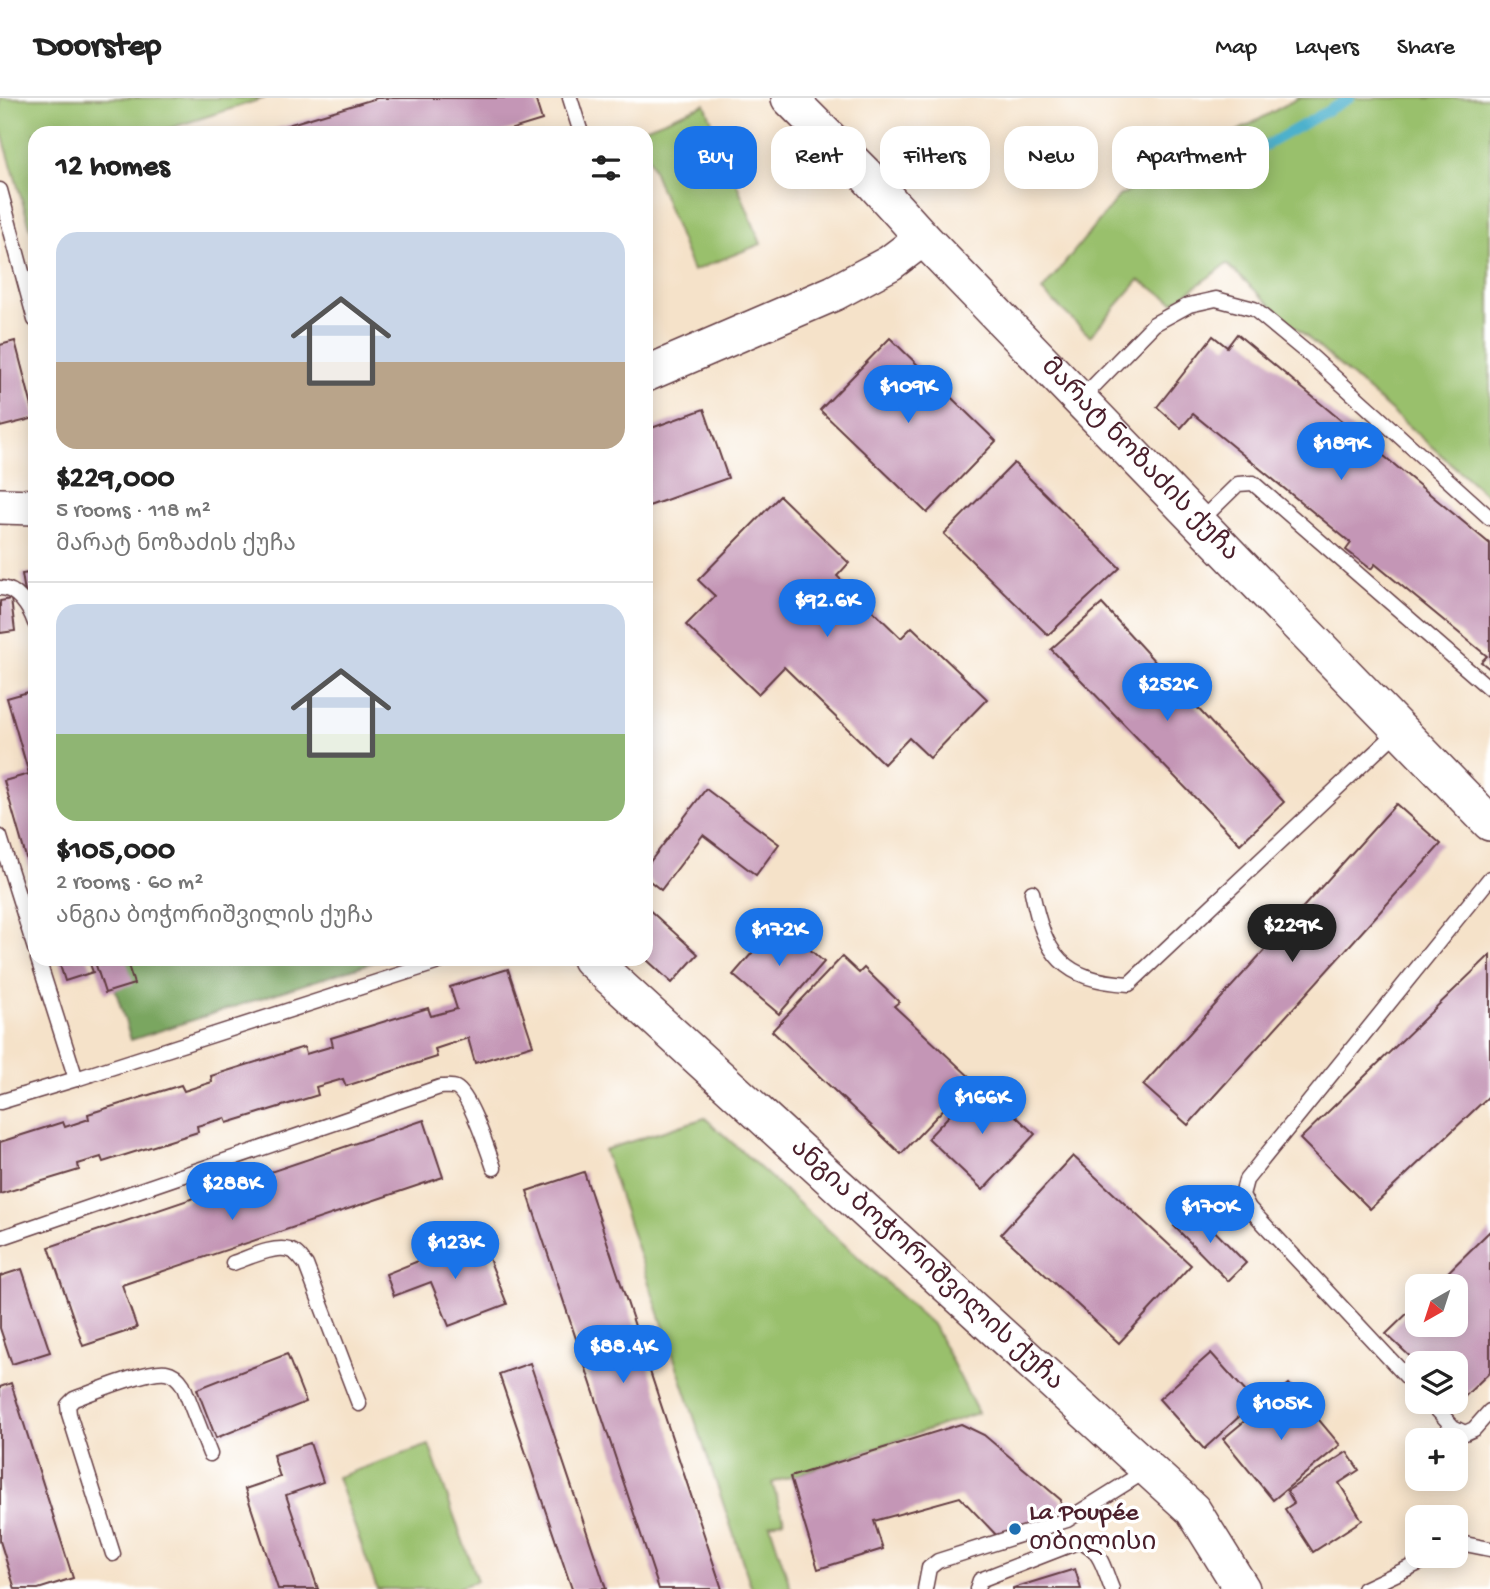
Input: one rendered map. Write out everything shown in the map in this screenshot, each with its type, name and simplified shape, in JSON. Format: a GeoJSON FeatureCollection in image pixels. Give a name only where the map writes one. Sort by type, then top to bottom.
{"type":"FeatureCollection","features":[{"type":"Feature","properties":{"kind":"street","name":"მარატ ნოზაძის ქუჩა"},"geometry":{"type":"LineString","coordinates":[[789,98],[1490,823]]}},
{"type":"Feature","properties":{"kind":"street"},"geometry":{"type":"LineString","coordinates":[[653,371],[834,293],[890,263],[923,238]]}},
{"type":"Feature","properties":{"kind":"street"},"geometry":{"type":"LineString","coordinates":[[0,506],[28,506]]}},
{"type":"Feature","properties":{"kind":"street","name":"ანგია ბოჭორიშვილის ქუჩა"},"geometry":{"type":"LineString","coordinates":[[598,966],[1193,1510],[1242,1589]]}},
{"type":"Feature","properties":{"kind":"lane"},"geometry":{"type":"LineString","coordinates":[[570,98],[579,126]]}},
{"type":"Feature","properties":{"kind":"lane"},"geometry":{"type":"LineString","coordinates":[[0,190],[28,294]]}},
{"type":"Feature","properties":{"kind":"lane"},"geometry":{"type":"LineString","coordinates":[[1080,400],[1154,324],[1189,305],[1216,299],[1254,309],[1490,518]]}},
{"type":"Feature","properties":{"kind":"lane"},"geometry":{"type":"LineString","coordinates":[[1198,522],[1238,484],[1253,483],[1490,689]]}},
{"type":"Feature","properties":{"kind":"lane"},"geometry":{"type":"LineString","coordinates":[[0,587],[6,587],[17,595],[28,609]]}},
{"type":"Feature","properties":{"kind":"lane"},"geometry":{"type":"LineString","coordinates":[[1032,892],[1044,939],[1058,959],[1077,972],[1104,982],[1129,984],[1399,730]]}},
{"type":"Feature","properties":{"kind":"lane"},"geometry":{"type":"LineString","coordinates":[[0,837],[28,921]]}},
{"type":"Feature","properties":{"kind":"lane"},"geometry":{"type":"LineString","coordinates":[[1405,1375],[1249,1208],[1242,1195],[1246,1180],[1490,878]]}},
{"type":"Feature","properties":{"kind":"lane"},"geometry":{"type":"LineString","coordinates":[[40,966],[76,1079]]}},
{"type":"Feature","properties":{"kind":"lane"},"geometry":{"type":"LineString","coordinates":[[0,1102],[426,966]]}},
{"type":"Feature","properties":{"kind":"lane"},"geometry":{"type":"LineString","coordinates":[[0,1238],[440,1087],[455,1087],[464,1094],[495,1168]]}},
{"type":"Feature","properties":{"kind":"lane"},"geometry":{"type":"LineString","coordinates":[[233,1263],[277,1248],[298,1255],[306,1265],[359,1404]]}},
{"type":"Feature","properties":{"kind":"lane"},"geometry":{"type":"LineString","coordinates":[[113,1554],[68,1405],[74,1399],[149,1373],[167,1372],[183,1385],[210,1454]]}},
{"type":"Feature","properties":{"kind":"lane"},"geometry":{"type":"LineString","coordinates":[[1441,1414],[1453,1427],[1465,1433],[1474,1429],[1490,1411]]}},
{"type":"Feature","properties":{"kind":"lane"},"geometry":{"type":"LineString","coordinates":[[925,1589],[929,1568],[938,1561],[1066,1520],[1148,1469]]}},
{"type":"Feature","properties":{"kind":"lane"},"geometry":{"type":"LineString","coordinates":[[977,1589],[980,1580],[1080,1541],[1090,1545],[1096,1552],[1112,1589]]}},
{"type":"Feature","properties":{"kind":"lane"},"geometry":{"type":"LineString","coordinates":[[1468,1545],[1490,1549]]}},
{"type":"Feature","properties":{"kind":"lane"},"geometry":{"type":"LineString","coordinates":[[1364,1589],[1409,1568]]}},
{"type":"Feature","properties":{"kind":"green space"},"geometry":{"type":"Polygon","coordinates":[[[0,98],[265,98],[177,126],[28,126],[28,220],[0,127],[0,98]]]}},
{"type":"Feature","properties":{"kind":"green space"},"geometry":{"type":"Polygon","coordinates":[[[1298,98],[1490,98],[1490,498],[1227,264],[1174,302],[1139,280],[1090,336],[1042,291],[1119,196],[1132,189],[1269,189],[1269,126],[1247,126],[1298,98]]]}},
{"type":"Feature","properties":{"kind":"green space"},"geometry":{"type":"Polygon","coordinates":[[[705,104],[714,126],[674,126],[674,189],[739,189],[761,244],[693,271],[653,170],[653,126],[650,126],[705,104]]]}},
{"type":"Feature","properties":{"kind":"green space"},"geometry":{"type":"Polygon","coordinates":[[[108,966],[361,966],[131,1040],[108,966]]]}},
{"type":"Feature","properties":{"kind":"green space"},"geometry":{"type":"Polygon","coordinates":[[[705,1118],[934,1326],[978,1413],[772,1483],[784,1520],[770,1525],[791,1589],[752,1589],[604,1150],[705,1118]]]}},
{"type":"Feature","properties":{"kind":"green space"},"geometry":{"type":"Polygon","coordinates":[[[429,1445],[477,1581],[455,1589],[377,1589],[337,1477],[429,1445]]]}},
{"type":"Feature","properties":{"kind":"building"},"geometry":{"type":"Polygon","coordinates":[[[377,98],[535,98],[542,120],[522,126],[284,126],[377,98]]]}},
{"type":"Feature","properties":{"kind":"building"},"geometry":{"type":"Polygon","coordinates":[[[1237,334],[1490,544],[1490,669],[1481,662],[1487,656],[1375,564],[1371,569],[1346,550],[1351,543],[1193,414],[1181,428],[1157,407],[1213,336],[1227,347],[1237,334]]]}},
{"type":"Feature","properties":{"kind":"building"},"geometry":{"type":"Polygon","coordinates":[[[890,338],[996,441],[927,513],[820,410],[890,338]]]}},
{"type":"Feature","properties":{"kind":"building"},"geometry":{"type":"Polygon","coordinates":[[[15,341],[28,391],[28,420],[0,427],[0,345],[15,341]]]}},
{"type":"Feature","properties":{"kind":"building"},"geometry":{"type":"Polygon","coordinates":[[[704,409],[728,478],[653,505],[653,427],[704,409]]]}},
{"type":"Feature","properties":{"kind":"building"},"geometry":{"type":"Polygon","coordinates":[[[1014,463],[1120,568],[1048,635],[944,534],[1014,463]]]}},
{"type":"Feature","properties":{"kind":"building"},"geometry":{"type":"Polygon","coordinates":[[[780,496],[849,563],[837,576],[901,638],[912,627],[987,699],[930,758],[909,738],[884,764],[784,667],[758,694],[686,625],[715,596],[698,580],[780,496]]]}},
{"type":"Feature","properties":{"kind":"building"},"geometry":{"type":"Polygon","coordinates":[[[28,573],[26,598],[22,574],[28,573]]]}},
{"type":"Feature","properties":{"kind":"building"},"geometry":{"type":"Polygon","coordinates":[[[11,599],[15,631],[0,633],[0,601],[11,599]]]}},
{"type":"Feature","properties":{"kind":"building"},"geometry":{"type":"Polygon","coordinates":[[[1102,604],[1284,802],[1240,844],[1051,649],[1102,604]]]}},
{"type":"Feature","properties":{"kind":"building"},"geometry":{"type":"Polygon","coordinates":[[[28,692],[28,771],[7,698],[28,692]]]}},
{"type":"Feature","properties":{"kind":"building"},"geometry":{"type":"Polygon","coordinates":[[[28,774],[28,864],[4,781],[28,774]]]}},
{"type":"Feature","properties":{"kind":"building"},"geometry":{"type":"Polygon","coordinates":[[[706,789],[779,844],[756,875],[703,835],[661,890],[653,884],[653,858],[706,789]]]}},
{"type":"Feature","properties":{"kind":"building"},"geometry":{"type":"Polygon","coordinates":[[[1396,804],[1441,844],[1188,1125],[1143,1085],[1396,804]]]}},
{"type":"Feature","properties":{"kind":"building"},"geometry":{"type":"Polygon","coordinates":[[[653,913],[698,954],[672,983],[653,965],[653,913]]]}},
{"type":"Feature","properties":{"kind":"building"},"geometry":{"type":"Polygon","coordinates":[[[779,922],[824,962],[779,1014],[733,975],[779,922]]]}},
{"type":"Feature","properties":{"kind":"building"},"geometry":{"type":"Polygon","coordinates":[[[1490,955],[1490,1095],[1370,1209],[1300,1139],[1490,955]]]}},
{"type":"Feature","properties":{"kind":"building"},"geometry":{"type":"Polygon","coordinates":[[[842,957],[859,973],[864,968],[899,1002],[894,1006],[972,1079],[901,1154],[772,1031],[842,957]]]}},
{"type":"Feature","properties":{"kind":"building"},"geometry":{"type":"Polygon","coordinates":[[[60,966],[91,966],[93,972],[65,981],[60,966]]]}},
{"type":"Feature","properties":{"kind":"building"},"geometry":{"type":"Polygon","coordinates":[[[96,966],[128,966],[134,984],[105,993],[96,966]]]}},
{"type":"Feature","properties":{"kind":"building"},"geometry":{"type":"Polygon","coordinates":[[[508,969],[533,1045],[475,1063],[468,1038],[435,1049],[437,1057],[346,1086],[343,1079],[316,1087],[318,1095],[227,1123],[225,1118],[197,1126],[198,1132],[103,1162],[101,1157],[78,1164],[79,1170],[0,1194],[0,1142],[63,1122],[65,1127],[89,1119],[88,1114],[181,1085],[184,1091],[212,1082],[211,1076],[304,1047],[306,1054],[333,1046],[331,1038],[428,1008],[431,1016],[457,1009],[450,987],[508,969]]]}},
{"type":"Feature","properties":{"kind":"building"},"geometry":{"type":"Polygon","coordinates":[[[980,1083],[1035,1134],[983,1190],[928,1138],[980,1083]]]}},
{"type":"Feature","properties":{"kind":"building"},"geometry":{"type":"Polygon","coordinates":[[[424,1120],[443,1177],[122,1285],[137,1328],[83,1346],[49,1247],[424,1120]]]}},
{"type":"Feature","properties":{"kind":"building"},"geometry":{"type":"Polygon","coordinates":[[[1073,1156],[1191,1265],[1119,1343],[1001,1234],[1073,1156]]]}},
{"type":"Feature","properties":{"kind":"building"},"geometry":{"type":"Polygon","coordinates":[[[584,1172],[722,1589],[659,1589],[527,1191],[584,1172]]]}},
{"type":"Feature","properties":{"kind":"building"},"geometry":{"type":"Polygon","coordinates":[[[1193,1209],[1246,1263],[1228,1281],[1174,1226],[1193,1209]]]}},
{"type":"Feature","properties":{"kind":"building"},"geometry":{"type":"Polygon","coordinates":[[[1490,1231],[1490,1372],[1468,1393],[1468,1351],[1405,1352],[1386,1334],[1405,1316],[1405,1337],[1468,1337],[1468,1274],[1446,1274],[1490,1231]]]}},
{"type":"Feature","properties":{"kind":"building"},"geometry":{"type":"Polygon","coordinates":[[[480,1236],[507,1304],[449,1326],[431,1282],[394,1296],[386,1274],[480,1236]]]}},
{"type":"Feature","properties":{"kind":"building"},"geometry":{"type":"Polygon","coordinates":[[[22,1269],[50,1352],[12,1364],[0,1328],[0,1276],[22,1269]]]}},
{"type":"Feature","properties":{"kind":"building"},"geometry":{"type":"Polygon","coordinates":[[[1211,1353],[1255,1402],[1204,1449],[1159,1399],[1211,1353]]]}},
{"type":"Feature","properties":{"kind":"building"},"geometry":{"type":"Polygon","coordinates":[[[287,1354],[306,1402],[216,1438],[197,1389],[287,1354]]]}},
{"type":"Feature","properties":{"kind":"building"},"geometry":{"type":"Polygon","coordinates":[[[530,1363],[606,1589],[572,1589],[499,1374],[530,1363]]]}},
{"type":"Feature","properties":{"kind":"building"},"geometry":{"type":"Polygon","coordinates":[[[11,1383],[73,1578],[38,1589],[15,1589],[0,1541],[0,1387],[11,1383]]]}},
{"type":"Feature","properties":{"kind":"building"},"geometry":{"type":"Polygon","coordinates":[[[1289,1384],[1340,1445],[1273,1500],[1223,1439],[1289,1384]]]}},
{"type":"Feature","properties":{"kind":"building"},"geometry":{"type":"Polygon","coordinates":[[[961,1424],[984,1435],[1061,1500],[1059,1520],[1000,1539],[960,1497],[874,1521],[883,1549],[818,1569],[790,1477],[961,1424]]]}},
{"type":"Feature","properties":{"kind":"building"},"geometry":{"type":"Polygon","coordinates":[[[310,1443],[323,1482],[286,1495],[318,1589],[278,1589],[245,1489],[280,1477],[273,1455],[310,1443]]]}},
{"type":"Feature","properties":{"kind":"building"},"geometry":{"type":"Polygon","coordinates":[[[1347,1452],[1359,1470],[1339,1483],[1362,1520],[1313,1552],[1285,1509],[1294,1503],[1287,1491],[1347,1452]]]}},
{"type":"Feature","properties":{"kind":"building"},"geometry":{"type":"Polygon","coordinates":[[[1075,1569],[1081,1589],[1013,1589],[1013,1588],[1075,1569]]]}},
{"type":"Feature","properties":{"kind":"waterway"},"geometry":{"type":"LineString","coordinates":[[1269,144],[1350,98]]}},
{"type":"Feature","properties":{"kind":"place","name":"La Poupée თბილისი"},"geometry":{"type":"Point","coordinates":[1015,1529]}}]}
